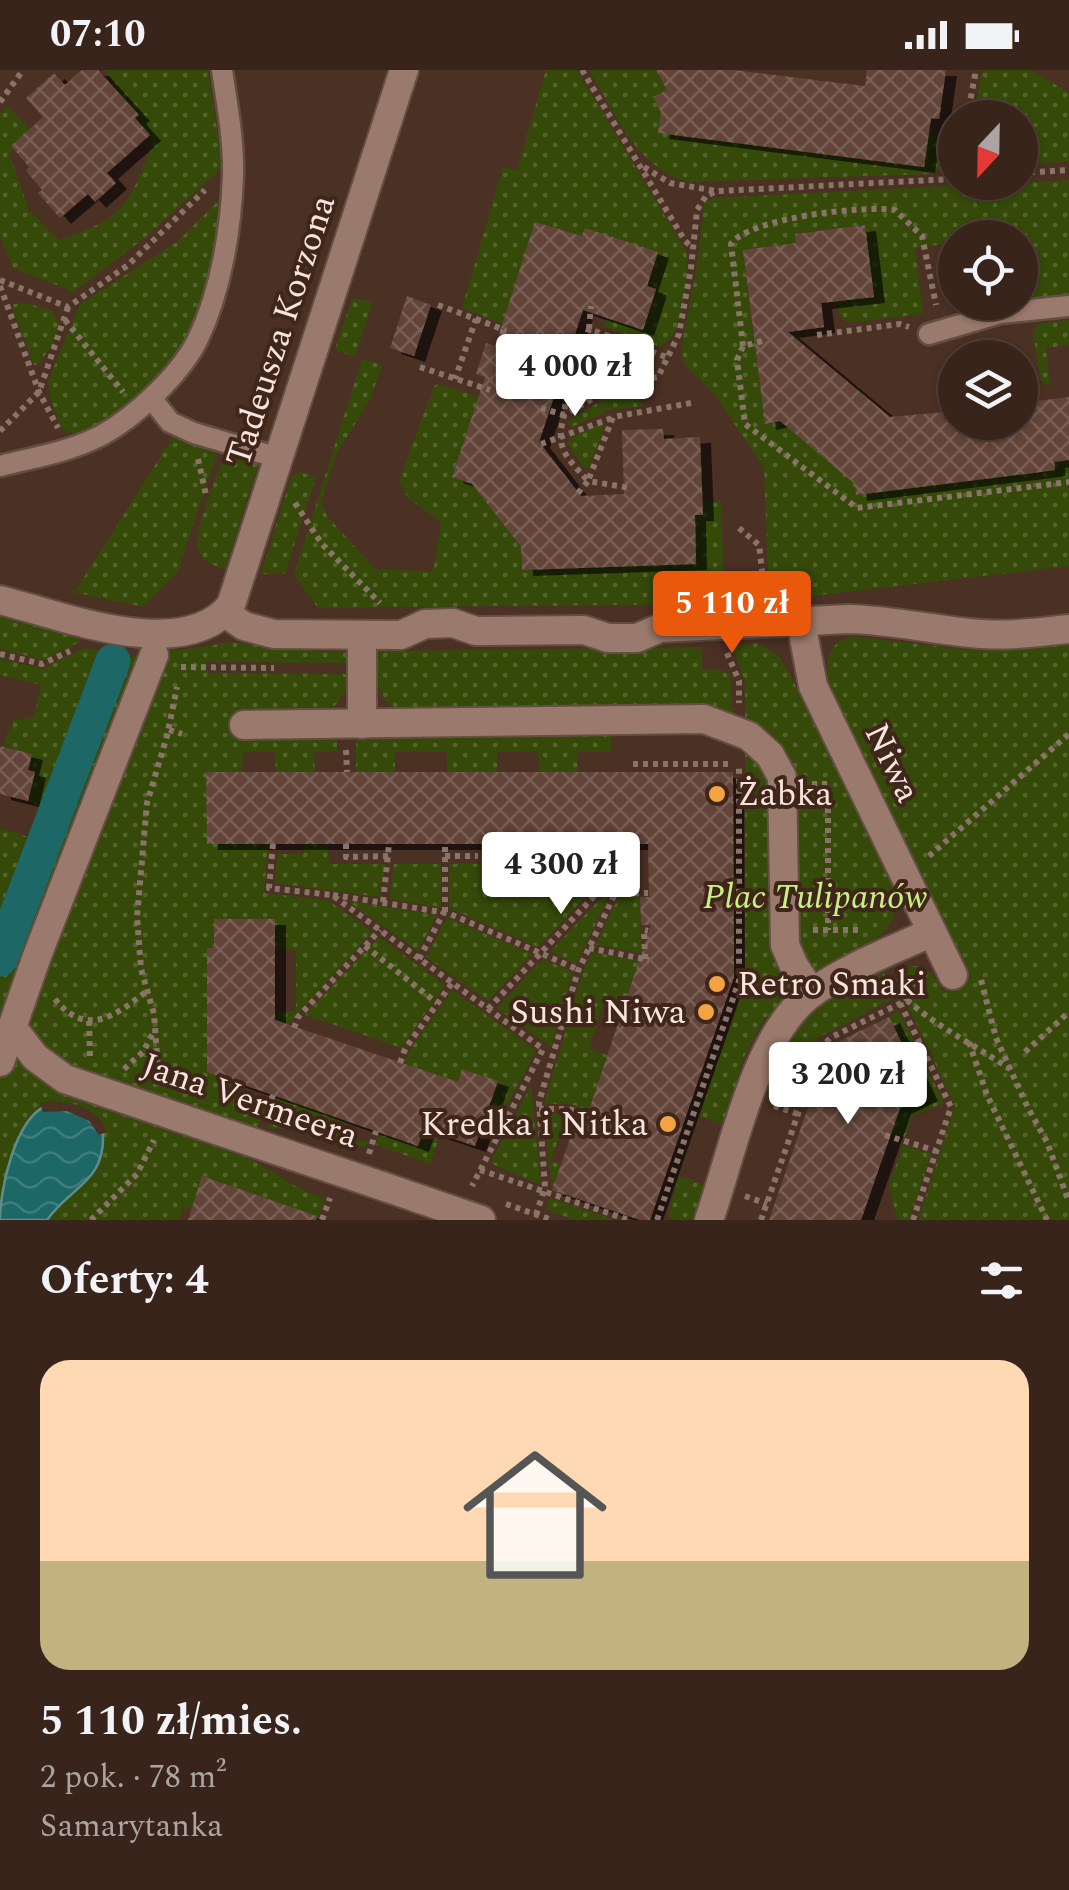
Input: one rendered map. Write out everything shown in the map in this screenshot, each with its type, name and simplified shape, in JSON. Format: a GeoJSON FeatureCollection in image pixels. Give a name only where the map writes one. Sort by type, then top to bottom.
{"type":"FeatureCollection","features":[{"type":"Feature","properties":{"kind":"street","name":"Tadeusza Korzona"},"geometry":{"type":"LineString","coordinates":[[225,613],[235,595],[404,70]]}},
{"type":"Feature","properties":{"kind":"street"},"geometry":{"type":"LineString","coordinates":[[0,600],[150,634],[193,631],[225,613],[257,631],[362,635],[401,635],[425,624],[452,623],[476,631],[584,630],[608,638],[637,638],[660,628],[877,620],[998,634],[1069,629]]}},
{"type":"Feature","properties":{"kind":"street","name":"Niwa"},"geometry":{"type":"LineString","coordinates":[[801,622],[813,686],[932,932],[965,973]]}},
{"type":"Feature","properties":{"kind":"street"},"geometry":{"type":"LineString","coordinates":[[362,635],[362,724]]}},
{"type":"Feature","properties":{"kind":"street"},"geometry":{"type":"LineString","coordinates":[[0,1062],[29,978],[168,660]]}},
{"type":"Feature","properties":{"kind":"street"},"geometry":{"type":"LineString","coordinates":[[244,725],[704,720],[739,730],[763,747],[782,777],[786,945],[812,993]]}},
{"type":"Feature","properties":{"kind":"street"},"geometry":{"type":"LineString","coordinates":[[709,1220],[766,1052],[788,1015],[812,993],[932,932]]}},
{"type":"Feature","properties":{"kind":"street","name":"Jana Vermeera"},"geometry":{"type":"LineString","coordinates":[[12,1026],[48,1069],[100,1091],[482,1220]]}},
{"type":"Feature","properties":{"kind":"lane"},"geometry":{"type":"LineString","coordinates":[[0,466],[74,448],[146,405],[197,341],[221,270],[233,176],[222,70]]}},
{"type":"Feature","properties":{"kind":"lane"},"geometry":{"type":"LineString","coordinates":[[935,332],[1001,313],[1069,306]]}},
{"type":"Feature","properties":{"kind":"lane"},"geometry":{"type":"LineString","coordinates":[[146,405],[170,422],[276,466]]}},
{"type":"Feature","properties":{"kind":"path"},"geometry":{"type":"LineString","coordinates":[[0,102],[23,70]]}},
{"type":"Feature","properties":{"kind":"path"},"geometry":{"type":"LineString","coordinates":[[582,70],[685,241],[694,248]]}},
{"type":"Feature","properties":{"kind":"path"},"geometry":{"type":"LineString","coordinates":[[970,100],[976,70]]}},
{"type":"Feature","properties":{"kind":"path"},"geometry":{"type":"LineString","coordinates":[[640,166],[670,182],[718,191],[938,180]]}},
{"type":"Feature","properties":{"kind":"path"},"geometry":{"type":"LineString","coordinates":[[1038,173],[1069,170]]}},
{"type":"Feature","properties":{"kind":"path"},"geometry":{"type":"LineString","coordinates":[[0,431],[38,392],[68,307],[128,265],[192,206],[214,180],[233,176]]}},
{"type":"Feature","properties":{"kind":"path"},"geometry":{"type":"LineString","coordinates":[[541,408],[564,415],[622,382],[658,378],[679,334],[697,210],[706,196],[718,191]]}},
{"type":"Feature","properties":{"kind":"path"},"geometry":{"type":"LineString","coordinates":[[817,335],[900,324],[935,332],[922,236],[894,210],[788,219],[734,238],[730,251],[743,346],[738,360],[745,424],[857,508],[1069,482]]}},
{"type":"Feature","properties":{"kind":"path"},"geometry":{"type":"LineString","coordinates":[[0,283],[68,307]]}},
{"type":"Feature","properties":{"kind":"path"},"geometry":{"type":"LineString","coordinates":[[0,283],[38,392],[74,448]]}},
{"type":"Feature","properties":{"kind":"path"},"geometry":{"type":"LineString","coordinates":[[438,305],[504,330],[501,340]]}},
{"type":"Feature","properties":{"kind":"path"},"geometry":{"type":"LineString","coordinates":[[591,306],[589,329],[559,435],[562,452],[588,480],[630,488]]}},
{"type":"Feature","properties":{"kind":"path"},"geometry":{"type":"LineString","coordinates":[[64,319],[146,405]]}},
{"type":"Feature","properties":{"kind":"path"},"geometry":{"type":"LineString","coordinates":[[455,379],[476,319]]}},
{"type":"Feature","properties":{"kind":"path"},"geometry":{"type":"LineString","coordinates":[[589,329],[669,358]]}},
{"type":"Feature","properties":{"kind":"path"},"geometry":{"type":"LineString","coordinates":[[743,346],[762,340]]}},
{"type":"Feature","properties":{"kind":"path"},"geometry":{"type":"LineString","coordinates":[[420,367],[490,390]]}},
{"type":"Feature","properties":{"kind":"path"},"geometry":{"type":"LineString","coordinates":[[562,374],[573,376]]}},
{"type":"Feature","properties":{"kind":"path"},"geometry":{"type":"LineString","coordinates":[[541,444],[613,417],[691,403]]}},
{"type":"Feature","properties":{"kind":"path"},"geometry":{"type":"LineString","coordinates":[[578,493],[588,480],[613,417]]}},
{"type":"Feature","properties":{"kind":"path"},"geometry":{"type":"LineString","coordinates":[[276,466],[322,544],[384,606]]}},
{"type":"Feature","properties":{"kind":"path"},"geometry":{"type":"LineString","coordinates":[[739,528],[759,545],[766,608]]}},
{"type":"Feature","properties":{"kind":"path"},"geometry":{"type":"LineString","coordinates":[[716,628],[738,681],[739,730]]}},
{"type":"Feature","properties":{"kind":"path"},"geometry":{"type":"LineString","coordinates":[[91,1220],[142,1167],[153,1141],[159,1110],[154,1022],[139,957],[137,917],[148,794],[176,699],[168,660],[288,668]]}},
{"type":"Feature","properties":{"kind":"path"},"geometry":{"type":"LineString","coordinates":[[168,730],[182,734]]}},
{"type":"Feature","properties":{"kind":"path"},"geometry":{"type":"LineString","coordinates":[[930,856],[1069,734]]}},
{"type":"Feature","properties":{"kind":"path"},"geometry":{"type":"LineString","coordinates":[[346,752],[346,772]]}},
{"type":"Feature","properties":{"kind":"path"},"geometry":{"type":"LineString","coordinates":[[633,764],[739,764],[739,980],[657,1220]]}},
{"type":"Feature","properties":{"kind":"path"},"geometry":{"type":"LineString","coordinates":[[796,784],[828,784],[828,930]]}},
{"type":"Feature","properties":{"kind":"path"},"geometry":{"type":"LineString","coordinates":[[273,844],[269,888],[444,912],[578,970]]}},
{"type":"Feature","properties":{"kind":"path"},"geometry":{"type":"LineString","coordinates":[[346,844],[346,857],[390,856]]}},
{"type":"Feature","properties":{"kind":"path"},"geometry":{"type":"LineString","coordinates":[[383,902],[390,844]]}},
{"type":"Feature","properties":{"kind":"path"},"geometry":{"type":"LineString","coordinates":[[419,959],[444,912],[445,844]]}},
{"type":"Feature","properties":{"kind":"path"},"geometry":{"type":"LineString","coordinates":[[586,844],[586,879],[594,896]]}},
{"type":"Feature","properties":{"kind":"path"},"geometry":{"type":"LineString","coordinates":[[536,1215],[544,1191],[538,1108],[578,970],[634,854],[633,844]]}},
{"type":"Feature","properties":{"kind":"path"},"geometry":{"type":"LineString","coordinates":[[488,1009],[634,854]]}},
{"type":"Feature","properties":{"kind":"path"},"geometry":{"type":"LineString","coordinates":[[445,856],[478,856]]}},
{"type":"Feature","properties":{"kind":"path"},"geometry":{"type":"LineString","coordinates":[[614,894],[648,893]]}},
{"type":"Feature","properties":{"kind":"path"},"geometry":{"type":"LineString","coordinates":[[332,895],[488,1009],[554,1052]]}},
{"type":"Feature","properties":{"kind":"path"},"geometry":{"type":"LineString","coordinates":[[294,1028],[298,1017],[380,930]]}},
{"type":"Feature","properties":{"kind":"path"},"geometry":{"type":"LineString","coordinates":[[589,948],[647,959],[644,930],[648,930]]}},
{"type":"Feature","properties":{"kind":"path"},"geometry":{"type":"LineString","coordinates":[[797,930],[870,932]]}},
{"type":"Feature","properties":{"kind":"path"},"geometry":{"type":"LineString","coordinates":[[365,946],[437,1003]]}},
{"type":"Feature","properties":{"kind":"path"},"geometry":{"type":"LineString","coordinates":[[892,971],[951,1107],[913,1220]]}},
{"type":"Feature","properties":{"kind":"path"},"geometry":{"type":"LineString","coordinates":[[965,973],[1047,1142],[1069,1202]]}},
{"type":"Feature","properties":{"kind":"path"},"geometry":{"type":"LineString","coordinates":[[29,978],[46,989],[70,1015],[86,1020],[113,1015],[147,991]]}},
{"type":"Feature","properties":{"kind":"path"},"geometry":{"type":"LineString","coordinates":[[400,1063],[405,1049],[452,982]]}},
{"type":"Feature","properties":{"kind":"path"},"geometry":{"type":"LineString","coordinates":[[904,1002],[1011,1070]]}},
{"type":"Feature","properties":{"kind":"path"},"geometry":{"type":"LineString","coordinates":[[761,1220],[823,1044],[904,1002]]}},
{"type":"Feature","properties":{"kind":"path"},"geometry":{"type":"LineString","coordinates":[[1025,1052],[1069,1012]]}},
{"type":"Feature","properties":{"kind":"path"},"geometry":{"type":"LineString","coordinates":[[100,1091],[144,1052],[154,1022]]}},
{"type":"Feature","properties":{"kind":"path"},"geometry":{"type":"LineString","coordinates":[[969,1042],[986,1095],[1048,1220]]}},
{"type":"Feature","properties":{"kind":"path"},"geometry":{"type":"LineString","coordinates":[[469,1192],[544,1048]]}},
{"type":"Feature","properties":{"kind":"path"},"geometry":{"type":"LineString","coordinates":[[269,1109],[274,1095]]}},
{"type":"Feature","properties":{"kind":"path"},"geometry":{"type":"LineString","coordinates":[[538,1108],[579,1112]]}},
{"type":"Feature","properties":{"kind":"path"},"geometry":{"type":"LineString","coordinates":[[372,1144],[376,1131]]}},
{"type":"Feature","properties":{"kind":"path"},"geometry":{"type":"LineString","coordinates":[[886,1135],[936,1151]]}},
{"type":"Feature","properties":{"kind":"path"},"geometry":{"type":"LineString","coordinates":[[480,1170],[628,1220]]}},
{"type":"Feature","properties":{"kind":"path"},"geometry":{"type":"LineString","coordinates":[[322,1220],[327,1204]]}},
{"type":"Feature","properties":{"kind":"green space"},"geometry":{"type":"Polygon","coordinates":[[[104,70],[208,70],[223,167],[147,236],[74,292],[13,268],[0,236],[0,115],[8,106],[30,130],[9,153],[29,210],[59,240],[98,225],[129,197],[152,145],[141,120],[104,70]]]}},
{"type":"Feature","properties":{"kind":"green space"},"geometry":{"type":"Polygon","coordinates":[[[546,70],[577,70],[686,251],[686,281],[679,319],[672,336],[660,347],[604,327],[607,318],[643,329],[656,290],[639,284],[651,273],[658,252],[586,229],[582,236],[536,222],[524,285],[515,283],[502,324],[462,308],[503,167],[517,170],[546,70]]]}},
{"type":"Feature","properties":{"kind":"green space"},"geometry":{"type":"Polygon","coordinates":[[[589,70],[656,70],[670,89],[654,98],[661,112],[658,132],[938,133],[938,170],[929,174],[687,182],[653,164],[618,121],[589,70]]]}},
{"type":"Feature","properties":{"kind":"green space"},"geometry":{"type":"Polygon","coordinates":[[[982,70],[1032,70],[1069,93],[1069,162],[1038,163],[1038,100],[977,100],[982,70]]]}},
{"type":"Feature","properties":{"kind":"green space"},"geometry":{"type":"Polygon","coordinates":[[[1069,180],[1069,297],[1038,300],[1038,220],[938,220],[938,245],[915,248],[923,314],[848,323],[840,315],[839,291],[865,225],[796,233],[796,243],[743,250],[753,335],[761,335],[755,349],[765,423],[791,420],[816,451],[853,469],[857,495],[1016,475],[1015,467],[1038,473],[1054,470],[1054,462],[1069,460],[1069,566],[769,601],[764,468],[715,395],[684,364],[681,349],[704,204],[713,198],[938,187],[938,200],[1038,200],[1038,182],[1069,180]]]}},
{"type":"Feature","properties":{"kind":"green space"},"geometry":{"type":"Polygon","coordinates":[[[224,195],[214,272],[191,337],[148,393],[80,435],[62,429],[48,381],[80,304],[178,241],[224,195]]]}},
{"type":"Feature","properties":{"kind":"green space"},"geometry":{"type":"Polygon","coordinates":[[[352,298],[373,302],[355,357],[338,351],[336,346],[352,298]]]}},
{"type":"Feature","properties":{"kind":"green space"},"geometry":{"type":"Polygon","coordinates":[[[14,304],[51,310],[59,322],[54,342],[39,364],[34,365],[12,308],[14,304]]]}},
{"type":"Feature","properties":{"kind":"green space"},"geometry":{"type":"Polygon","coordinates":[[[1069,320],[1069,345],[1046,348],[1050,386],[1039,375],[1038,340],[1034,340],[1033,331],[1040,323],[1069,320]]]}},
{"type":"Feature","properties":{"kind":"green space"},"geometry":{"type":"Polygon","coordinates":[[[592,339],[650,355],[576,401],[571,396],[592,339]]]}},
{"type":"Feature","properties":{"kind":"green space"},"geometry":{"type":"Polygon","coordinates":[[[362,359],[382,365],[370,400],[337,453],[321,502],[327,516],[375,569],[433,572],[441,522],[408,498],[399,481],[438,384],[487,399],[474,410],[452,477],[473,484],[512,535],[521,547],[522,570],[592,568],[614,558],[614,567],[695,564],[695,515],[703,514],[702,502],[721,501],[725,604],[318,608],[294,575],[362,359]]]}},
{"type":"Feature","properties":{"kind":"green space"},"geometry":{"type":"Polygon","coordinates":[[[626,386],[645,406],[610,410],[572,427],[568,424],[569,420],[626,386]]]}},
{"type":"Feature","properties":{"kind":"green space"},"geometry":{"type":"Polygon","coordinates":[[[602,424],[605,427],[590,464],[583,467],[567,442],[602,424]]]}},
{"type":"Feature","properties":{"kind":"green space"},"geometry":{"type":"Polygon","coordinates":[[[174,435],[217,447],[177,573],[143,607],[68,591],[76,590],[174,435]]]}},
{"type":"Feature","properties":{"kind":"green space"},"geometry":{"type":"Polygon","coordinates":[[[226,450],[256,460],[258,465],[225,569],[206,561],[197,544],[226,450]]]}},
{"type":"Feature","properties":{"kind":"green space"},"geometry":{"type":"Polygon","coordinates":[[[300,472],[316,477],[285,574],[261,574],[291,477],[300,472]]]}},
{"type":"Feature","properties":{"kind":"green space"},"geometry":{"type":"Polygon","coordinates":[[[0,616],[81,637],[80,642],[43,660],[0,649],[0,616]]]}},
{"type":"Feature","properties":{"kind":"green space"},"geometry":{"type":"Polygon","coordinates":[[[849,636],[981,651],[1069,644],[1069,1220],[918,1220],[955,1106],[908,1007],[915,998],[900,968],[926,969],[943,990],[971,977],[829,685],[829,656],[836,644],[849,636]]]}},
{"type":"Feature","properties":{"kind":"green space"},"geometry":{"type":"Polygon","coordinates":[[[232,642],[312,647],[313,652],[702,647],[702,669],[719,669],[730,675],[733,714],[706,707],[407,711],[387,704],[375,680],[349,685],[336,705],[319,711],[337,737],[337,751],[314,752],[315,772],[276,772],[275,752],[243,752],[242,772],[207,772],[207,843],[268,844],[264,893],[328,900],[372,932],[288,1025],[275,1021],[275,1011],[296,1011],[296,950],[207,949],[207,1011],[243,1084],[238,1098],[265,1107],[258,1127],[197,1108],[188,1133],[238,1151],[295,1186],[325,1199],[318,1220],[289,1220],[273,1201],[203,1176],[191,1209],[183,1207],[179,1220],[0,1220],[0,828],[28,837],[39,806],[28,801],[35,773],[28,770],[31,754],[3,746],[13,721],[34,716],[41,685],[0,675],[0,658],[42,669],[85,648],[140,657],[134,646],[180,650],[232,642]],[[206,662],[208,673],[349,674],[349,663],[206,662]]]}},
{"type":"Feature","properties":{"kind":"green space","name":"Plac Tulipanów"},"geometry":{"type":"Polygon","coordinates":[[[760,643],[778,656],[789,672],[892,883],[893,918],[870,943],[894,995],[819,1037],[792,1108],[766,1100],[793,1038],[765,1017],[744,1057],[724,1124],[699,1116],[745,984],[745,682],[732,645],[760,643]]]}},
{"type":"Feature","properties":{"kind":"green space"},"geometry":{"type":"Polygon","coordinates":[[[611,734],[611,752],[578,752],[578,772],[539,772],[538,751],[497,752],[497,772],[447,772],[447,752],[395,752],[395,772],[356,772],[356,737],[611,734]]]}},
{"type":"Feature","properties":{"kind":"green space"},"geometry":{"type":"Polygon","coordinates":[[[304,844],[328,844],[329,864],[385,864],[379,897],[275,883],[278,854],[304,854],[304,844]]]}},
{"type":"Feature","properties":{"kind":"green space"},"geometry":{"type":"Polygon","coordinates":[[[590,844],[627,844],[626,853],[595,887],[591,878],[590,844]]]}},
{"type":"Feature","properties":{"kind":"green space"},"geometry":{"type":"Polygon","coordinates":[[[574,863],[589,893],[538,947],[449,908],[449,864],[574,863]]]}},
{"type":"Feature","properties":{"kind":"green space"},"geometry":{"type":"Polygon","coordinates":[[[394,864],[441,864],[441,907],[389,899],[394,864]]]}},
{"type":"Feature","properties":{"kind":"green space"},"geometry":{"type":"Polygon","coordinates":[[[616,882],[576,964],[550,952],[616,882]]]}},
{"type":"Feature","properties":{"kind":"green space"},"geometry":{"type":"Polygon","coordinates":[[[640,897],[641,953],[596,945],[618,898],[640,897]]]}},
{"type":"Feature","properties":{"kind":"green space"},"geometry":{"type":"Polygon","coordinates":[[[348,901],[437,915],[418,951],[348,901]]]}},
{"type":"Feature","properties":{"kind":"green space"},"geometry":{"type":"Polygon","coordinates":[[[447,917],[532,954],[488,1001],[426,957],[447,917]]]}},
{"type":"Feature","properties":{"kind":"green space"},"geometry":{"type":"Polygon","coordinates":[[[379,937],[445,985],[401,1048],[305,1015],[379,937]]]}},
{"type":"Feature","properties":{"kind":"green space"},"geometry":{"type":"Polygon","coordinates":[[[592,952],[639,961],[624,1006],[605,1000],[589,1048],[607,1055],[589,1110],[570,1104],[544,1104],[583,971],[592,952]]]}},
{"type":"Feature","properties":{"kind":"green space"},"geometry":{"type":"Polygon","coordinates":[[[543,959],[573,972],[551,1047],[497,1008],[543,959]]]}},
{"type":"Feature","properties":{"kind":"green space"},"geometry":{"type":"Polygon","coordinates":[[[452,990],[536,1050],[489,1141],[478,1138],[498,1081],[462,1069],[430,1164],[376,1145],[409,1051],[452,990]]]}},
{"type":"Feature","properties":{"kind":"green space"},"geometry":{"type":"Polygon","coordinates":[[[899,1011],[944,1103],[912,1117],[905,1137],[887,1131],[895,1106],[900,1108],[927,1095],[889,1017],[899,1011]]]}},
{"type":"Feature","properties":{"kind":"green space"},"geometry":{"type":"Polygon","coordinates":[[[531,1086],[541,1185],[490,1163],[531,1086]]]}},
{"type":"Feature","properties":{"kind":"green space"},"geometry":{"type":"Polygon","coordinates":[[[277,1097],[345,1120],[341,1134],[368,1143],[366,1148],[305,1130],[267,1128],[277,1097]]]}},
{"type":"Feature","properties":{"kind":"green space"},"geometry":{"type":"Polygon","coordinates":[[[543,1113],[567,1113],[551,1161],[561,1165],[552,1190],[543,1113]]]}},
{"type":"Feature","properties":{"kind":"green space"},"geometry":{"type":"Polygon","coordinates":[[[903,1145],[931,1154],[909,1220],[897,1220],[889,1185],[903,1145]]]}},
{"type":"Feature","properties":{"kind":"green space"},"geometry":{"type":"Polygon","coordinates":[[[679,1176],[705,1185],[692,1220],[673,1220],[668,1216],[679,1176]]]}},
{"type":"Feature","properties":{"kind":"green space"},"geometry":{"type":"Polygon","coordinates":[[[550,1198],[615,1220],[575,1220],[546,1210],[550,1198]]]}},
{"type":"Feature","properties":{"kind":"water"},"geometry":{"type":"Polygon","coordinates":[[[46,1106],[78,1110],[103,1134],[98,1163],[47,1220],[0,1220],[11,1156],[26,1125],[46,1106]]]}},
{"type":"Feature","properties":{"kind":"pier"},"geometry":{"type":"Polygon","coordinates":[[[53,1101],[89,1110],[102,1121],[107,1132],[99,1135],[89,1121],[67,1111],[43,1112],[40,1103],[53,1101]]]}},
{"type":"Feature","properties":{"kind":"building"},"geometry":{"type":"Polygon","coordinates":[[[82,70],[98,70],[139,115],[135,118],[150,135],[107,173],[116,183],[95,202],[88,194],[60,218],[38,193],[42,190],[26,171],[29,167],[11,146],[43,117],[26,98],[54,73],[65,85],[82,70]]]}},
{"type":"Feature","properties":{"kind":"building"},"geometry":{"type":"Polygon","coordinates":[[[656,70],[734,70],[865,86],[867,70],[946,70],[942,100],[938,100],[938,119],[931,118],[924,167],[658,133],[661,112],[653,97],[667,90],[656,70]]]}},
{"type":"Feature","properties":{"kind":"building"},"geometry":{"type":"Polygon","coordinates":[[[535,222],[582,236],[585,228],[658,252],[647,286],[656,289],[643,330],[583,310],[539,442],[581,496],[624,494],[622,430],[663,429],[664,439],[700,437],[703,515],[695,515],[696,564],[522,570],[521,547],[472,484],[452,477],[485,377],[476,374],[486,343],[495,346],[535,222]]]}},
{"type":"Feature","properties":{"kind":"building"},"geometry":{"type":"Polygon","coordinates":[[[865,225],[874,297],[821,303],[824,327],[788,332],[890,417],[938,413],[938,440],[1038,440],[1038,401],[1069,397],[1069,460],[1054,462],[1055,470],[856,495],[855,484],[780,421],[765,424],[743,250],[796,243],[795,234],[865,225]]]}},
{"type":"Feature","properties":{"kind":"building"},"geometry":{"type":"Polygon","coordinates":[[[407,296],[431,305],[414,356],[390,348],[407,296]]]}},
{"type":"Feature","properties":{"kind":"building"},"geometry":{"type":"Polygon","coordinates":[[[0,746],[32,754],[28,770],[35,772],[28,801],[0,794],[0,746]]]}},
{"type":"Feature","properties":{"kind":"building"},"geometry":{"type":"Polygon","coordinates":[[[206,772],[733,772],[734,977],[650,1220],[552,1190],[581,1107],[589,1110],[651,925],[641,925],[640,897],[649,897],[648,844],[207,844],[206,772]]]}},
{"type":"Feature","properties":{"kind":"building"},"geometry":{"type":"Polygon","coordinates":[[[214,919],[275,919],[275,1020],[458,1082],[462,1069],[498,1081],[475,1146],[424,1129],[418,1146],[207,1072],[207,948],[214,948],[214,919]]]}},
{"type":"Feature","properties":{"kind":"building"},"geometry":{"type":"Polygon","coordinates":[[[889,1017],[927,1095],[900,1108],[861,1220],[769,1220],[829,1046],[889,1017]]]}},
{"type":"Feature","properties":{"kind":"building"},"geometry":{"type":"Polygon","coordinates":[[[202,1176],[317,1216],[316,1220],[188,1220],[202,1176]]]}},
{"type":"Feature","properties":{"kind":"waterway"},"geometry":{"type":"LineString","coordinates":[[0,959],[113,661]]}},
{"type":"Feature","properties":{"kind":"place","name":"Żabka"},"geometry":{"type":"Point","coordinates":[717,794]}},
{"type":"Feature","properties":{"kind":"place","name":"Retro Smaki"},"geometry":{"type":"Point","coordinates":[717,984]}},
{"type":"Feature","properties":{"kind":"place","name":"Sushi Niwa"},"geometry":{"type":"Point","coordinates":[706,1012]}},
{"type":"Feature","properties":{"kind":"place","name":"Kredka i Nitka"},"geometry":{"type":"Point","coordinates":[668,1124]}}]}
